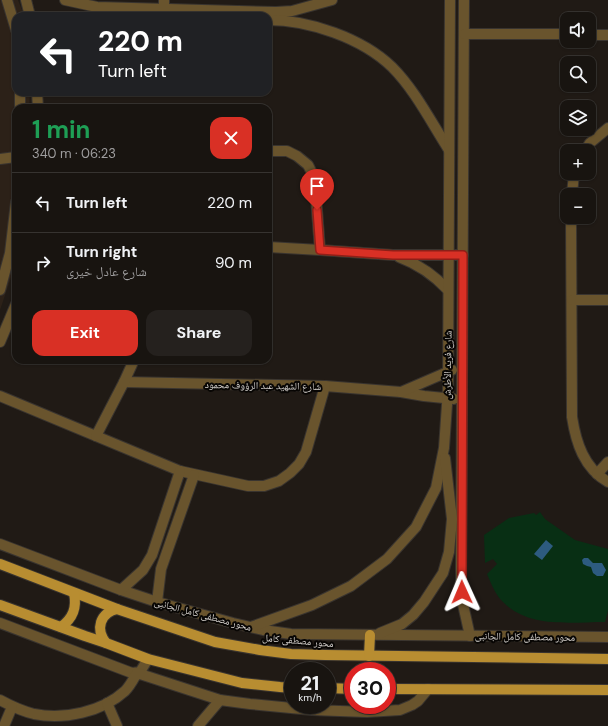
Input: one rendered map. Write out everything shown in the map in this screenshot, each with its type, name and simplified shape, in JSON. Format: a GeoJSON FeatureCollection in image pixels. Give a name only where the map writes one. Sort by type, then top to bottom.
{"type":"FeatureCollection","features":[{"type":"Feature","properties":{"kind":"main road","name":"محور مصطفى كامل"},"geometry":{"type":"LineString","coordinates":[[0,564],[117,609],[223,643],[291,654],[608,659]]}},
{"type":"Feature","properties":{"kind":"main road"},"geometry":{"type":"LineString","coordinates":[[61,627],[71,618],[74,613],[74,593]]}},
{"type":"Feature","properties":{"kind":"main road"},"geometry":{"type":"LineString","coordinates":[[0,605],[148,659],[242,683],[284,688]]}},
{"type":"Feature","properties":{"kind":"main road"},"geometry":{"type":"LineString","coordinates":[[106,643],[100,632],[100,625],[106,614],[117,609]]}},
{"type":"Feature","properties":{"kind":"main road"},"geometry":{"type":"LineString","coordinates":[[369,656],[374,635]]}},
{"type":"Feature","properties":{"kind":"main road"},"geometry":{"type":"LineString","coordinates":[[396,689],[608,690]]}},
{"type":"Feature","properties":{"kind":"street"},"geometry":{"type":"LineString","coordinates":[[7,0],[12,17]]}},
{"type":"Feature","properties":{"kind":"street"},"geometry":{"type":"LineString","coordinates":[[26,0],[29,12]]}},
{"type":"Feature","properties":{"kind":"street"},"geometry":{"type":"LineString","coordinates":[[64,0],[96,12],[164,8],[212,12]]}},
{"type":"Feature","properties":{"kind":"street"},"geometry":{"type":"LineString","coordinates":[[273,17],[332,0]]}},
{"type":"Feature","properties":{"kind":"street","name":"شارع فريد الأطرش"},"geometry":{"type":"LineString","coordinates":[[250,627],[292,614],[331,596],[350,586],[387,559],[416,528],[436,488],[444,448],[448,371],[450,0]]}},
{"type":"Feature","properties":{"kind":"street","name":"شارع فريد الأطرش"},"geometry":{"type":"LineString","coordinates":[[464,0],[461,584],[462,600],[470,636]]}},
{"type":"Feature","properties":{"kind":"street"},"geometry":{"type":"LineString","coordinates":[[273,17],[329,31],[371,51],[391,66],[413,93],[449,151]]}},
{"type":"Feature","properties":{"kind":"street"},"geometry":{"type":"LineString","coordinates":[[464,34],[560,34]]}},
{"type":"Feature","properties":{"kind":"street"},"geometry":{"type":"LineString","coordinates":[[596,35],[608,35]]}},
{"type":"Feature","properties":{"kind":"street"},"geometry":{"type":"LineString","coordinates":[[589,144],[608,128]]}},
{"type":"Feature","properties":{"kind":"street"},"geometry":{"type":"LineString","coordinates":[[272,151],[287,152],[297,156],[308,165],[312,173],[316,184],[320,250]]}},
{"type":"Feature","properties":{"kind":"street"},"geometry":{"type":"LineString","coordinates":[[0,159],[12,158]]}},
{"type":"Feature","properties":{"kind":"street"},"geometry":{"type":"LineString","coordinates":[[571,224],[572,417],[575,436],[582,454],[592,469],[608,482]]}},
{"type":"Feature","properties":{"kind":"street"},"geometry":{"type":"LineString","coordinates":[[0,290],[10,253],[12,236]]}},
{"type":"Feature","properties":{"kind":"street"},"geometry":{"type":"LineString","coordinates":[[272,248],[393,255],[463,255]]}},
{"type":"Feature","properties":{"kind":"street"},"geometry":{"type":"LineString","coordinates":[[393,255],[423,269],[439,280],[448,290]]}},
{"type":"Feature","properties":{"kind":"street"},"geometry":{"type":"LineString","coordinates":[[572,300],[608,300]]}},
{"type":"Feature","properties":{"kind":"street"},"geometry":{"type":"LineString","coordinates":[[0,342],[12,314]]}},
{"type":"Feature","properties":{"kind":"street"},"geometry":{"type":"LineString","coordinates":[[96,436],[132,364]]}},
{"type":"Feature","properties":{"kind":"street"},"geometry":{"type":"LineString","coordinates":[[448,371],[454,370],[462,375]]}},
{"type":"Feature","properties":{"kind":"street","name":"شارع الشهيد عبد الرؤوف محمود"},"geometry":{"type":"LineString","coordinates":[[401,392],[448,371]]}},
{"type":"Feature","properties":{"kind":"street","name":"شارع الشهيد عبد الرؤوف محمود"},"geometry":{"type":"LineString","coordinates":[[124,382],[325,386],[401,392],[447,398],[457,397],[462,393]]}},
{"type":"Feature","properties":{"kind":"street"},"geometry":{"type":"LineString","coordinates":[[0,396],[180,471],[248,486],[264,486],[279,481],[300,464],[306,452],[325,386]]}},
{"type":"Feature","properties":{"kind":"street"},"geometry":{"type":"LineString","coordinates":[[374,635],[402,624],[412,615],[424,602],[442,573],[449,552],[452,519],[444,448]]}},
{"type":"Feature","properties":{"kind":"street"},"geometry":{"type":"LineString","coordinates":[[597,474],[608,462]]}},
{"type":"Feature","properties":{"kind":"street"},"geometry":{"type":"LineString","coordinates":[[121,590],[143,570],[152,555],[180,471]]}},
{"type":"Feature","properties":{"kind":"street"},"geometry":{"type":"LineString","coordinates":[[158,602],[161,569],[194,475]]}},
{"type":"Feature","properties":{"kind":"street","name":"محور مصطفى كامل الجانبى"},"geometry":{"type":"LineString","coordinates":[[0,544],[121,590],[158,602],[250,627],[291,634],[608,637]]}},
{"type":"Feature","properties":{"kind":"street"},"geometry":{"type":"LineString","coordinates":[[0,622],[96,661],[220,700],[312,710],[367,712],[395,711],[405,709],[412,705],[424,695],[428,689]]}},
{"type":"Feature","properties":{"kind":"street"},"geometry":{"type":"LineString","coordinates":[[0,700],[35,714],[60,716],[84,712],[106,703],[124,692],[129,687],[137,673],[142,670],[148,659]]}},
{"type":"Feature","properties":{"kind":"street"},"geometry":{"type":"LineString","coordinates":[[198,726],[220,700]]}},
{"type":"Feature","properties":{"kind":"street"},"geometry":{"type":"LineString","coordinates":[[106,703],[118,726]]}},
{"type":"Feature","properties":{"kind":"street"},"geometry":{"type":"LineString","coordinates":[[4,726],[12,706]]}},
{"type":"Feature","properties":{"kind":"shaded area"},"geometry":{"type":"Polygon","coordinates":[[[0,0],[18,0],[23,12],[12,12],[12,96],[30,96],[29,104],[12,104],[12,275],[0,310],[0,0]]]}},
{"type":"Feature","properties":{"kind":"green space"},"geometry":{"type":"Polygon","coordinates":[[[540,512],[545,519],[575,540],[608,549],[608,611],[605,622],[564,623],[537,620],[512,610],[495,592],[487,574],[497,564],[493,559],[485,563],[484,535],[509,518],[534,513],[536,515],[540,512]]]}},
{"type":"Feature","properties":{"kind":"water"},"geometry":{"type":"Polygon","coordinates":[[[546,540],[553,546],[542,560],[534,554],[546,540]]]}},
{"type":"Feature","properties":{"kind":"water"},"geometry":{"type":"Polygon","coordinates":[[[584,558],[588,558],[593,563],[602,563],[606,570],[603,576],[597,576],[593,573],[591,567],[583,564],[582,560],[584,558]]]}},
{"type":"Feature","properties":{"kind":"route"},"geometry":{"type":"LineString","coordinates":[[317,210],[320,250],[393,255],[463,255],[462,592]]}}]}
